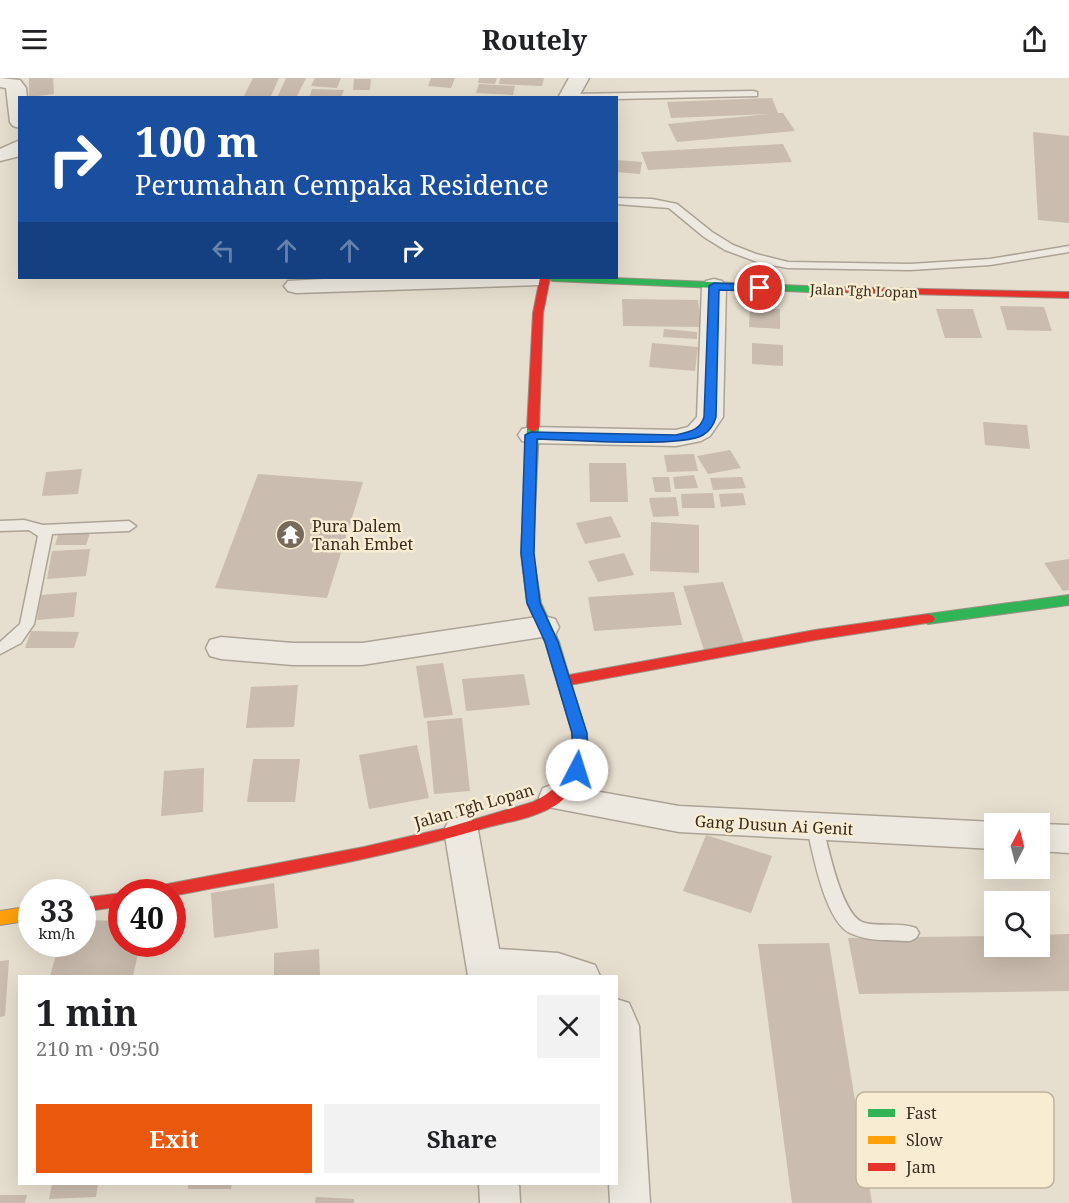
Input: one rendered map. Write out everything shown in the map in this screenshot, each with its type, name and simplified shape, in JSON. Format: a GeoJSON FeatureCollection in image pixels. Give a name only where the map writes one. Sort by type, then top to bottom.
{"type":"FeatureCollection","features":[{"type":"Feature","properties":{"kind":"street"},"geometry":{"type":"LineString","coordinates":[[569,96],[579,78]]}},
{"type":"Feature","properties":{"kind":"street"},"geometry":{"type":"LineString","coordinates":[[0,81],[13,84],[16,88],[18,105]]}},
{"type":"Feature","properties":{"kind":"street"},"geometry":{"type":"LineString","coordinates":[[0,155],[18,147]]}},
{"type":"Feature","properties":{"kind":"street"},"geometry":{"type":"LineString","coordinates":[[296,286],[509,279]]}},
{"type":"Feature","properties":{"kind":"street","name":"Jalan Tgh Lopan"},"geometry":{"type":"LineString","coordinates":[[186,887],[363,853],[461,830],[542,805],[555,797],[570,782],[577,770],[580,751],[579,733],[564,681],[534,603],[527,553],[538,313],[545,279]]}},
{"type":"Feature","properties":{"kind":"street","name":"Jalan Tgh Lopan"},"geometry":{"type":"LineString","coordinates":[[572,279],[714,286],[1069,295]]}},
{"type":"Feature","properties":{"kind":"street"},"geometry":{"type":"LineString","coordinates":[[531,435],[676,438],[698,433],[708,424],[710,417],[714,286]]}},
{"type":"Feature","properties":{"kind":"street"},"geometry":{"type":"LineString","coordinates":[[564,681],[815,635],[1069,600]]}},
{"type":"Feature","properties":{"kind":"street"},"geometry":{"type":"LineString","coordinates":[[221,648],[292,654],[362,654],[544,627]]}},
{"type":"Feature","properties":{"kind":"street","name":"Gang Dusun Ai Genit"},"geometry":{"type":"LineString","coordinates":[[555,797],[679,819],[984,836]]}},
{"type":"Feature","properties":{"kind":"street"},"geometry":{"type":"LineString","coordinates":[[461,830],[486,970],[558,969],[579,975]]}},
{"type":"Feature","properties":{"kind":"street"},"geometry":{"type":"LineString","coordinates":[[1050,838],[1069,839]]}},
{"type":"Feature","properties":{"kind":"street"},"geometry":{"type":"LineString","coordinates":[[0,918],[18,915]]}},
{"type":"Feature","properties":{"kind":"street"},"geometry":{"type":"LineString","coordinates":[[618,1020],[630,1203]]}},
{"type":"Feature","properties":{"kind":"street"},"geometry":{"type":"LineString","coordinates":[[499,1185],[500,1203]]}},
{"type":"Feature","properties":{"kind":"lane"},"geometry":{"type":"LineString","coordinates":[[618,96],[753,94]]}},
{"type":"Feature","properties":{"kind":"lane"},"geometry":{"type":"LineString","coordinates":[[618,201],[664,203],[675,206],[717,240],[746,255],[770,263],[788,265],[921,266],[990,262],[1069,249]]}},
{"type":"Feature","properties":{"kind":"lane"},"geometry":{"type":"LineString","coordinates":[[0,526],[27,525],[41,530],[129,526]]}},
{"type":"Feature","properties":{"kind":"lane"},"geometry":{"type":"LineString","coordinates":[[0,649],[23,633],[27,624],[44,544],[45,535],[41,530]]}},
{"type":"Feature","properties":{"kind":"lane"},"geometry":{"type":"LineString","coordinates":[[814,828],[834,895],[849,924],[855,928],[876,932],[910,933]]}},
{"type":"Feature","properties":{"kind":"building"},"geometry":{"type":"Polygon","coordinates":[[[29,78],[53,78],[54,94],[29,96],[29,78]]]}},
{"type":"Feature","properties":{"kind":"building"},"geometry":{"type":"Polygon","coordinates":[[[253,78],[279,78],[271,96],[244,96],[253,78]]]}},
{"type":"Feature","properties":{"kind":"building"},"geometry":{"type":"Polygon","coordinates":[[[286,78],[306,78],[297,96],[278,96],[286,78]]]}},
{"type":"Feature","properties":{"kind":"building"},"geometry":{"type":"Polygon","coordinates":[[[315,78],[341,78],[337,88],[311,86],[315,78]]]}},
{"type":"Feature","properties":{"kind":"building"},"geometry":{"type":"Polygon","coordinates":[[[431,78],[455,78],[451,88],[428,86],[431,78]]]}},
{"type":"Feature","properties":{"kind":"building"},"geometry":{"type":"Polygon","coordinates":[[[479,78],[497,78],[495,84],[478,83],[479,78]]]}},
{"type":"Feature","properties":{"kind":"building"},"geometry":{"type":"Polygon","coordinates":[[[500,78],[544,78],[542,86],[499,84],[500,78]]]}},
{"type":"Feature","properties":{"kind":"building"},"geometry":{"type":"Polygon","coordinates":[[[354,79],[371,79],[370,90],[353,90],[354,79]]]}},
{"type":"Feature","properties":{"kind":"building"},"geometry":{"type":"Polygon","coordinates":[[[479,84],[515,86],[513,95],[476,93],[479,84]]]}},
{"type":"Feature","properties":{"kind":"building"},"geometry":{"type":"Polygon","coordinates":[[[312,89],[344,90],[342,96],[310,96],[312,89]]]}},
{"type":"Feature","properties":{"kind":"building"},"geometry":{"type":"Polygon","coordinates":[[[772,98],[778,113],[783,113],[795,131],[677,142],[668,124],[769,114],[671,118],[667,102],[772,98]]]}},
{"type":"Feature","properties":{"kind":"building"},"geometry":{"type":"Polygon","coordinates":[[[1033,132],[1069,136],[1069,223],[1038,220],[1033,132]]]}},
{"type":"Feature","properties":{"kind":"building"},"geometry":{"type":"Polygon","coordinates":[[[783,144],[792,162],[648,170],[641,152],[783,144]]]}},
{"type":"Feature","properties":{"kind":"building"},"geometry":{"type":"Polygon","coordinates":[[[618,160],[642,162],[640,174],[618,172],[618,160]]]}},
{"type":"Feature","properties":{"kind":"building"},"geometry":{"type":"Polygon","coordinates":[[[622,299],[698,300],[701,327],[623,326],[622,299]]]}},
{"type":"Feature","properties":{"kind":"building"},"geometry":{"type":"Polygon","coordinates":[[[1000,306],[1044,307],[1052,331],[1007,330],[1000,306]]]}},
{"type":"Feature","properties":{"kind":"building"},"geometry":{"type":"Polygon","coordinates":[[[750,307],[780,309],[780,329],[749,327],[750,307]]]}},
{"type":"Feature","properties":{"kind":"building"},"geometry":{"type":"Polygon","coordinates":[[[936,309],[973,309],[982,338],[945,338],[936,309]]]}},
{"type":"Feature","properties":{"kind":"building"},"geometry":{"type":"Polygon","coordinates":[[[664,329],[697,332],[697,339],[663,337],[664,329]]]}},
{"type":"Feature","properties":{"kind":"building"},"geometry":{"type":"Polygon","coordinates":[[[652,343],[698,347],[695,371],[649,367],[652,343]]]}},
{"type":"Feature","properties":{"kind":"building"},"geometry":{"type":"Polygon","coordinates":[[[752,343],[783,345],[783,366],[752,364],[752,343]]]}},
{"type":"Feature","properties":{"kind":"building"},"geometry":{"type":"Polygon","coordinates":[[[983,422],[1027,425],[1030,449],[985,445],[983,422]]]}},
{"type":"Feature","properties":{"kind":"building"},"geometry":{"type":"Polygon","coordinates":[[[730,450],[741,468],[708,474],[697,456],[730,450]]]}},
{"type":"Feature","properties":{"kind":"building"},"geometry":{"type":"Polygon","coordinates":[[[694,454],[698,471],[667,472],[664,455],[694,454]]]}},
{"type":"Feature","properties":{"kind":"building"},"geometry":{"type":"Polygon","coordinates":[[[589,463],[626,463],[628,502],[590,502],[589,463]]]}},
{"type":"Feature","properties":{"kind":"building"},"geometry":{"type":"Polygon","coordinates":[[[82,469],[78,494],[42,496],[46,472],[82,469]]]}},
{"type":"Feature","properties":{"kind":"building","name":"Pura Dalem Tanah Embet"},"geometry":{"type":"Polygon","coordinates":[[[258,474],[363,482],[327,598],[215,588],[258,474]]]}},
{"type":"Feature","properties":{"kind":"building"},"geometry":{"type":"Polygon","coordinates":[[[694,475],[698,488],[675,489],[673,477],[694,475]]]}},
{"type":"Feature","properties":{"kind":"building"},"geometry":{"type":"Polygon","coordinates":[[[652,477],[669,477],[671,492],[655,492],[652,477]]]}},
{"type":"Feature","properties":{"kind":"building"},"geometry":{"type":"Polygon","coordinates":[[[742,477],[746,488],[713,490],[710,478],[742,477]]]}},
{"type":"Feature","properties":{"kind":"building"},"geometry":{"type":"Polygon","coordinates":[[[713,493],[715,508],[682,508],[681,494],[713,493]]]}},
{"type":"Feature","properties":{"kind":"building"},"geometry":{"type":"Polygon","coordinates":[[[743,493],[746,505],[721,507],[719,494],[743,493]]]}},
{"type":"Feature","properties":{"kind":"building"},"geometry":{"type":"Polygon","coordinates":[[[676,497],[679,516],[653,517],[649,498],[676,497]]]}},
{"type":"Feature","properties":{"kind":"building"},"geometry":{"type":"Polygon","coordinates":[[[611,516],[621,537],[585,544],[576,523],[611,516]]]}},
{"type":"Feature","properties":{"kind":"building"},"geometry":{"type":"Polygon","coordinates":[[[651,522],[699,525],[699,573],[650,571],[651,522]]]}},
{"type":"Feature","properties":{"kind":"building"},"geometry":{"type":"Polygon","coordinates":[[[59,532],[90,533],[86,545],[55,545],[59,532]]]}},
{"type":"Feature","properties":{"kind":"building"},"geometry":{"type":"Polygon","coordinates":[[[90,549],[86,576],[47,579],[52,551],[90,549]]]}},
{"type":"Feature","properties":{"kind":"building"},"geometry":{"type":"Polygon","coordinates":[[[624,553],[634,575],[598,582],[588,561],[624,553]]]}},
{"type":"Feature","properties":{"kind":"building"},"geometry":{"type":"Polygon","coordinates":[[[1069,559],[1069,590],[1063,591],[1044,563],[1069,559]]]}},
{"type":"Feature","properties":{"kind":"building"},"geometry":{"type":"Polygon","coordinates":[[[723,582],[745,645],[704,650],[683,586],[723,582]]]}},
{"type":"Feature","properties":{"kind":"building"},"geometry":{"type":"Polygon","coordinates":[[[77,592],[74,617],[37,620],[41,595],[77,592]]]}},
{"type":"Feature","properties":{"kind":"building"},"geometry":{"type":"Polygon","coordinates":[[[674,592],[682,625],[594,631],[588,597],[674,592]]]}},
{"type":"Feature","properties":{"kind":"building"},"geometry":{"type":"Polygon","coordinates":[[[31,631],[79,632],[74,648],[25,648],[31,631]]]}},
{"type":"Feature","properties":{"kind":"building"},"geometry":{"type":"Polygon","coordinates":[[[443,663],[453,715],[424,718],[416,666],[443,663]]]}},
{"type":"Feature","properties":{"kind":"building"},"geometry":{"type":"Polygon","coordinates":[[[524,674],[530,705],[466,711],[462,679],[524,674]]]}},
{"type":"Feature","properties":{"kind":"building"},"geometry":{"type":"Polygon","coordinates":[[[298,685],[294,727],[246,728],[251,687],[298,685]]]}},
{"type":"Feature","properties":{"kind":"building"},"geometry":{"type":"Polygon","coordinates":[[[462,718],[470,791],[434,794],[427,721],[462,718]]]}},
{"type":"Feature","properties":{"kind":"building"},"geometry":{"type":"Polygon","coordinates":[[[417,745],[429,798],[369,809],[359,755],[417,745]]]}},
{"type":"Feature","properties":{"kind":"building"},"geometry":{"type":"Polygon","coordinates":[[[253,759],[300,759],[295,802],[247,802],[253,759]]]}},
{"type":"Feature","properties":{"kind":"building"},"geometry":{"type":"Polygon","coordinates":[[[204,768],[203,812],[161,816],[164,771],[204,768]]]}},
{"type":"Feature","properties":{"kind":"building"},"geometry":{"type":"Polygon","coordinates":[[[706,835],[772,856],[751,913],[683,891],[706,835]]]}},
{"type":"Feature","properties":{"kind":"building"},"geometry":{"type":"Polygon","coordinates":[[[274,883],[278,928],[214,938],[211,893],[274,883]]]}},
{"type":"Feature","properties":{"kind":"building"},"geometry":{"type":"Polygon","coordinates":[[[96,920],[108,921],[108,957],[137,957],[133,975],[50,975],[55,957],[96,957],[96,920]]]}},
{"type":"Feature","properties":{"kind":"building"},"geometry":{"type":"Polygon","coordinates":[[[1069,934],[1069,991],[859,994],[848,938],[984,936],[984,957],[1050,957],[1050,935],[1069,934]]]}},
{"type":"Feature","properties":{"kind":"building"},"geometry":{"type":"Polygon","coordinates":[[[829,943],[856,1106],[856,1188],[870,1188],[872,1203],[792,1203],[758,944],[829,943]]]}},
{"type":"Feature","properties":{"kind":"building"},"geometry":{"type":"Polygon","coordinates":[[[319,949],[320,975],[274,975],[274,953],[319,949]]]}},
{"type":"Feature","properties":{"kind":"building"},"geometry":{"type":"Polygon","coordinates":[[[9,960],[5,1016],[0,1017],[0,961],[9,960]]]}},
{"type":"Feature","properties":{"kind":"building"},"geometry":{"type":"Polygon","coordinates":[[[52,1185],[98,1185],[96,1197],[49,1199],[52,1185]]]}},
{"type":"Feature","properties":{"kind":"building"},"geometry":{"type":"Polygon","coordinates":[[[188,1185],[232,1185],[231,1189],[188,1189],[188,1185]]]}},
{"type":"Feature","properties":{"kind":"building"},"geometry":{"type":"Polygon","coordinates":[[[0,1195],[27,1195],[25,1203],[0,1203],[0,1195]]]}},
{"type":"Feature","properties":{"kind":"building"},"geometry":{"type":"Polygon","coordinates":[[[316,1197],[354,1199],[354,1203],[315,1203],[316,1197]]]}},
{"type":"Feature","properties":{"kind":"traffic: fast"},"geometry":{"type":"LineString","coordinates":[[575,279],[831,290]]}},
{"type":"Feature","properties":{"kind":"traffic: fast"},"geometry":{"type":"LineString","coordinates":[[533,428],[527,553],[534,603],[552,642],[578,729]]}},
{"type":"Feature","properties":{"kind":"traffic: fast"},"geometry":{"type":"LineString","coordinates":[[928,619],[1069,600]]}},
{"type":"Feature","properties":{"kind":"traffic: slow"},"geometry":{"type":"LineString","coordinates":[[0,918],[18,915]]}},
{"type":"Feature","properties":{"kind":"traffic: jam"},"geometry":{"type":"LineString","coordinates":[[533,428],[538,313],[545,279]]}},
{"type":"Feature","properties":{"kind":"traffic: jam"},"geometry":{"type":"LineString","coordinates":[[831,290],[1069,295]]}},
{"type":"Feature","properties":{"kind":"traffic: jam"},"geometry":{"type":"LineString","coordinates":[[564,681],[815,635],[928,619]]}},
{"type":"Feature","properties":{"kind":"traffic: jam"},"geometry":{"type":"LineString","coordinates":[[186,887],[405,844],[530,810],[554,798],[572,776],[579,758],[578,729]]}},
{"type":"Feature","properties":{"kind":"traffic: jam"},"geometry":{"type":"LineString","coordinates":[[96,903],[108,901]]}},
{"type":"Feature","properties":{"kind":"place","name":"Pura Dalem Tanah Embet"},"geometry":{"type":"Point","coordinates":[291,535]}},
{"type":"Feature","properties":{"kind":"route"},"geometry":{"type":"LineString","coordinates":[[577,770],[580,751],[579,733],[552,642],[534,603],[527,553],[531,435],[676,438],[698,433],[708,424],[710,417],[714,286],[760,288]]}}]}
